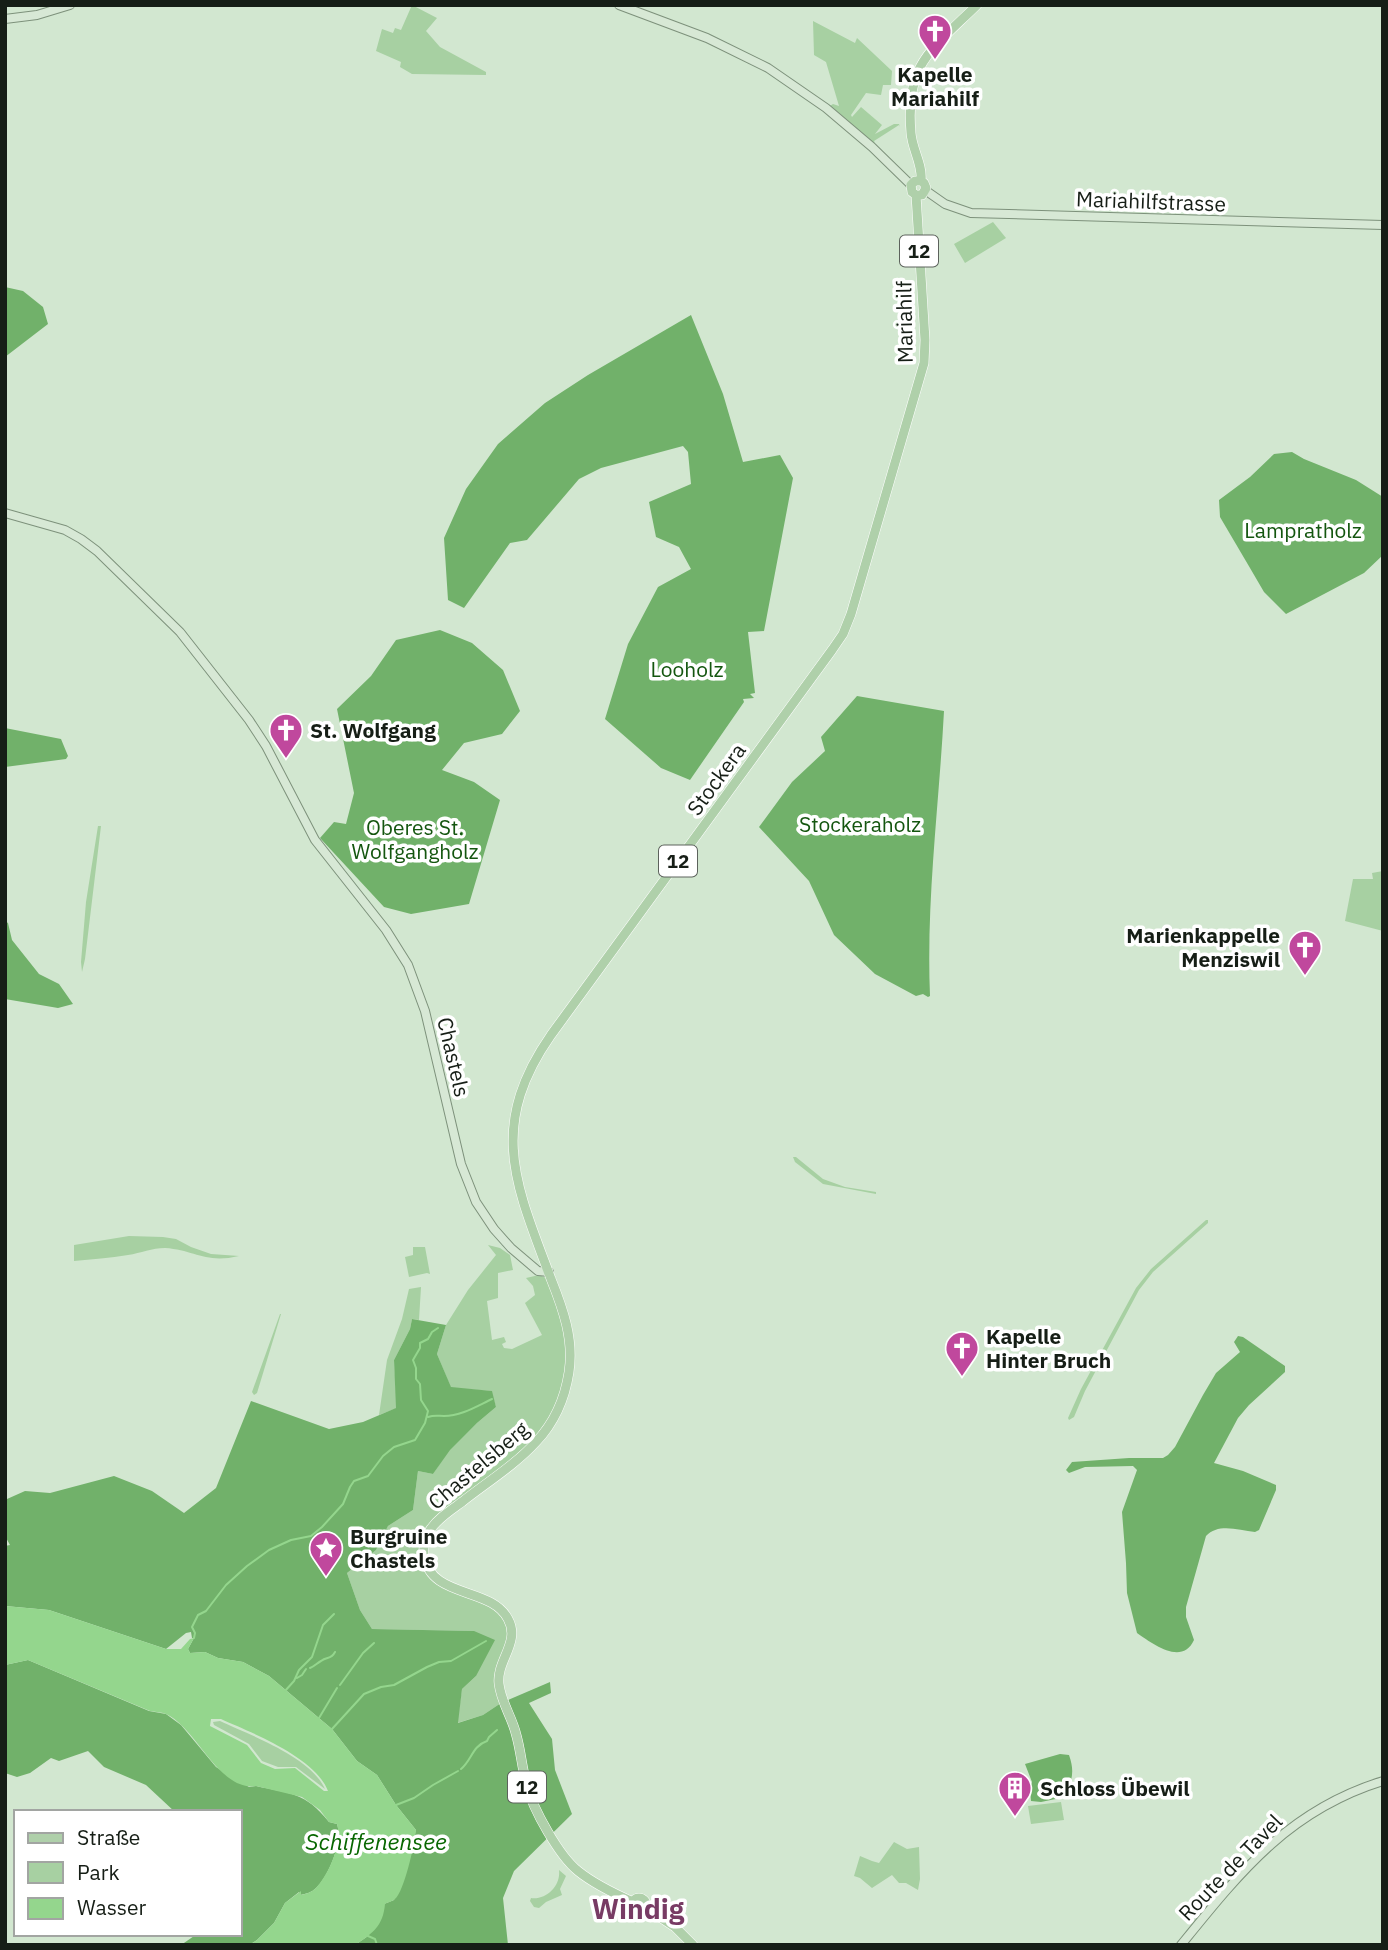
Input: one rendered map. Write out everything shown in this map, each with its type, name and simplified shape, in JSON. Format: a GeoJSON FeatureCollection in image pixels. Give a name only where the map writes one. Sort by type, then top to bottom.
{"type":"FeatureCollection","features":[{"type":"Feature","properties":{"kind":"main road"},"geometry":{"type":"LineString","coordinates":[[5,19],[37,15],[71,5]]}},
{"type":"Feature","properties":{"kind":"main road","name":"Mariahilfstrasse"},"geometry":{"type":"LineString","coordinates":[[619,5],[707,38],[768,68],[826,108],[945,204],[971,213],[1383,225]]}},
{"type":"Feature","properties":{"kind":"main road"},"geometry":{"type":"LineString","coordinates":[[919,185],[921,174],[911,130],[912,96],[917,72],[929,51],[977,5]]}},
{"type":"Feature","properties":{"kind":"main road","name":"Mariahilf"},"geometry":{"type":"LineString","coordinates":[[912,406],[923,369],[925,351],[916,195],[922,195],[919,185]]}},
{"type":"Feature","properties":{"kind":"main road","name":"Stockera"},"geometry":{"type":"LineString","coordinates":[[549,1272],[521,1197],[514,1163],[516,1113],[527,1076],[551,1035],[843,634],[912,406]]}},
{"type":"Feature","properties":{"kind":"main road","name":"Chastels"},"geometry":{"type":"LineString","coordinates":[[5,513],[65,530],[97,551],[180,632],[249,720],[266,746],[309,830],[326,856],[386,930],[408,965],[425,1011],[467,1184],[494,1229],[531,1266]]}},
{"type":"Feature","properties":{"kind":"main road"},"geometry":{"type":"LineString","coordinates":[[531,1266],[545,1260]]}},
{"type":"Feature","properties":{"kind":"main road"},"geometry":{"type":"LineString","coordinates":[[531,1266],[543,1273],[549,1272]]}},
{"type":"Feature","properties":{"kind":"main road","name":"Chastelsberg"},"geometry":{"type":"LineString","coordinates":[[549,1272],[568,1330],[570,1354],[568,1378],[556,1414],[539,1439],[512,1464],[441,1517],[425,1541],[425,1558],[436,1577],[449,1586],[497,1606],[509,1619],[512,1637],[499,1676],[503,1699],[516,1732],[529,1795],[560,1849],[573,1867],[583,1875],[633,1902],[638,1898],[642,1899],[646,1902],[646,1908],[675,1927],[693,1945]]}},
{"type":"Feature","properties":{"kind":"main road","name":"Route de Tavel"},"geometry":{"type":"LineString","coordinates":[[1181,1945],[1240,1876],[1287,1830],[1329,1802],[1383,1781]]}},
{"type":"Feature","properties":{"kind":"green space"},"geometry":{"type":"Polygon","coordinates":[[[412,5],[437,18],[426,31],[440,47],[486,72],[486,75],[412,74],[400,67],[401,62],[376,51],[382,29],[393,33],[395,28],[401,30],[412,5]]]}},
{"type":"Feature","properties":{"kind":"green space"},"geometry":{"type":"Polygon","coordinates":[[[813,21],[855,43],[857,38],[892,71],[891,85],[883,85],[881,95],[866,93],[852,117],[861,107],[882,125],[875,134],[894,124],[899,124],[900,127],[899,125],[874,141],[875,143],[828,107],[833,104],[839,106],[826,62],[814,55],[813,21]]]}},
{"type":"Feature","properties":{"kind":"green space"},"geometry":{"type":"Polygon","coordinates":[[[993,222],[1006,238],[965,263],[954,244],[993,222]]]}},
{"type":"Feature","properties":{"kind":"green space"},"geometry":{"type":"Polygon","coordinates":[[[5,287],[23,291],[43,307],[48,324],[5,357],[5,287]]]}},
{"type":"Feature","properties":{"kind":"green space","name":"Looholz"},"geometry":{"type":"Polygon","coordinates":[[[691,315],[723,394],[743,462],[780,455],[793,478],[764,631],[748,632],[755,693],[750,694],[754,698],[743,699],[744,702],[690,780],[661,768],[605,719],[628,644],[658,587],[691,569],[679,547],[656,537],[649,502],[691,484],[688,452],[683,446],[601,468],[579,479],[527,540],[510,543],[464,608],[448,600],[444,538],[466,489],[498,444],[545,403],[691,315]]]}},
{"type":"Feature","properties":{"kind":"green space","name":"Lampratholz"},"geometry":{"type":"Polygon","coordinates":[[[1292,452],[1356,480],[1383,497],[1383,555],[1364,573],[1286,614],[1264,592],[1220,517],[1219,500],[1250,477],[1274,454],[1292,452]]]}},
{"type":"Feature","properties":{"kind":"green space","name":"Oberes St. Wolfgangholz"},"geometry":{"type":"Polygon","coordinates":[[[440,630],[472,643],[503,670],[520,711],[502,734],[464,743],[442,770],[474,782],[500,800],[469,904],[411,914],[384,907],[320,838],[334,822],[346,824],[354,793],[337,709],[371,676],[396,640],[440,630]]]}},
{"type":"Feature","properties":{"kind":"green space","name":"Stockeraholz"},"geometry":{"type":"Polygon","coordinates":[[[857,696],[944,711],[931,889],[928,997],[923,994],[916,996],[875,974],[834,935],[809,881],[759,827],[792,782],[825,751],[821,737],[857,696]]]}},
{"type":"Feature","properties":{"kind":"green space"},"geometry":{"type":"Polygon","coordinates":[[[5,728],[61,739],[68,756],[66,759],[5,767],[5,728]]]}},
{"type":"Feature","properties":{"kind":"green space"},"geometry":{"type":"Polygon","coordinates":[[[98,826],[101,826],[82,972],[86,902],[98,826]]]}},
{"type":"Feature","properties":{"kind":"green space"},"geometry":{"type":"Polygon","coordinates":[[[1383,871],[1383,931],[1345,921],[1353,879],[1373,879],[1372,873],[1383,871]]]}},
{"type":"Feature","properties":{"kind":"green space"},"geometry":{"type":"Polygon","coordinates":[[[5,921],[8,923],[12,940],[39,974],[59,984],[73,1004],[58,1008],[5,999],[5,921]]]}},
{"type":"Feature","properties":{"kind":"green space"},"geometry":{"type":"Polygon","coordinates":[[[793,1157],[823,1179],[876,1194],[823,1184],[795,1162],[793,1157]]]}},
{"type":"Feature","properties":{"kind":"green space"},"geometry":{"type":"Polygon","coordinates":[[[1206,1220],[1208,1223],[1153,1272],[1139,1290],[1074,1417],[1069,1420],[1081,1389],[1136,1288],[1151,1269],[1206,1220]]]}},
{"type":"Feature","properties":{"kind":"green space"},"geometry":{"type":"Polygon","coordinates":[[[129,1236],[176,1239],[211,1254],[239,1256],[209,1258],[165,1248],[74,1261],[74,1245],[129,1236]]]}},
{"type":"Feature","properties":{"kind":"green space"},"geometry":{"type":"Polygon","coordinates":[[[488,1245],[500,1248],[510,1255],[513,1270],[498,1273],[498,1298],[487,1301],[492,1340],[504,1337],[504,1348],[512,1349],[542,1335],[525,1303],[535,1295],[533,1286],[526,1278],[539,1275],[546,1278],[563,1319],[568,1361],[557,1406],[537,1438],[428,1527],[425,1568],[493,1606],[506,1619],[510,1637],[501,1660],[501,1703],[483,1715],[457,1723],[462,1689],[476,1676],[474,1631],[372,1629],[360,1610],[347,1573],[376,1550],[388,1526],[413,1510],[418,1471],[433,1474],[449,1450],[496,1407],[491,1391],[451,1388],[437,1354],[446,1325],[468,1290],[496,1255],[488,1245]]]}},
{"type":"Feature","properties":{"kind":"green space"},"geometry":{"type":"Polygon","coordinates":[[[413,1247],[425,1247],[430,1274],[409,1277],[405,1257],[413,1255],[413,1247]]]}},
{"type":"Feature","properties":{"kind":"green space"},"geometry":{"type":"Polygon","coordinates":[[[421,1287],[419,1320],[412,1319],[410,1329],[394,1360],[397,1408],[379,1415],[387,1360],[402,1319],[409,1289],[421,1287]]]}},
{"type":"Feature","properties":{"kind":"green space"},"geometry":{"type":"Polygon","coordinates":[[[280,1314],[257,1393],[254,1395],[252,1392],[280,1314]]]}},
{"type":"Feature","properties":{"kind":"green space"},"geometry":{"type":"Polygon","coordinates":[[[412,1319],[446,1325],[437,1354],[451,1387],[492,1391],[496,1407],[450,1450],[433,1474],[418,1471],[413,1510],[388,1526],[376,1550],[347,1573],[360,1610],[372,1629],[474,1631],[495,1640],[476,1676],[462,1689],[458,1723],[483,1715],[501,1703],[550,1682],[551,1693],[529,1703],[552,1739],[555,1770],[572,1814],[514,1871],[503,1898],[508,1945],[355,1945],[368,1936],[384,1904],[394,1900],[416,1830],[377,1775],[357,1761],[332,1729],[269,1676],[243,1662],[218,1658],[205,1652],[190,1653],[188,1649],[194,1638],[191,1632],[166,1649],[49,1610],[5,1606],[5,1546],[10,1545],[5,1536],[7,1499],[25,1491],[50,1493],[114,1476],[152,1491],[184,1513],[216,1488],[251,1401],[329,1429],[363,1422],[396,1408],[394,1360],[410,1329],[412,1319]]]}},
{"type":"Feature","properties":{"kind":"green space"},"geometry":{"type":"Polygon","coordinates":[[[1238,1336],[1285,1366],[1285,1372],[1238,1418],[1214,1463],[1243,1471],[1276,1485],[1276,1490],[1259,1530],[1255,1532],[1222,1528],[1206,1536],[1186,1607],[1186,1617],[1194,1640],[1189,1648],[1175,1652],[1159,1647],[1137,1633],[1127,1593],[1122,1512],[1137,1470],[1133,1466],[1085,1467],[1069,1473],[1066,1470],[1072,1462],[1163,1458],[1168,1455],[1216,1373],[1240,1352],[1234,1342],[1238,1336]]]}},
{"type":"Feature","properties":{"kind":"green space"},"geometry":{"type":"Polygon","coordinates":[[[28,1660],[149,1711],[166,1714],[181,1725],[216,1767],[249,1787],[288,1793],[305,1800],[329,1822],[337,1824],[338,1840],[334,1858],[321,1882],[313,1891],[300,1895],[299,1892],[285,1903],[274,1923],[249,1945],[181,1945],[194,1936],[242,1936],[242,1810],[173,1810],[146,1785],[104,1767],[88,1751],[59,1761],[51,1758],[30,1773],[17,1777],[5,1773],[5,1665],[28,1660]]]}},
{"type":"Feature","properties":{"kind":"green space"},"geometry":{"type":"Polygon","coordinates":[[[220,1721],[294,1757],[318,1777],[325,1789],[296,1767],[278,1767],[262,1761],[249,1744],[214,1725],[213,1722],[220,1721]]]}},
{"type":"Feature","properties":{"kind":"green space"},"geometry":{"type":"Polygon","coordinates":[[[1060,1754],[1069,1755],[1072,1766],[1071,1781],[1065,1797],[1041,1802],[1031,1801],[1032,1782],[1025,1764],[1060,1754]]]}},
{"type":"Feature","properties":{"kind":"green space"},"geometry":{"type":"Polygon","coordinates":[[[1061,1802],[1064,1820],[1031,1824],[1028,1806],[1061,1802]]]}},
{"type":"Feature","properties":{"kind":"green space"},"geometry":{"type":"Polygon","coordinates":[[[894,1842],[907,1849],[919,1847],[918,1890],[906,1883],[899,1883],[892,1875],[872,1888],[854,1876],[860,1856],[879,1863],[894,1842]]]}},
{"type":"Feature","properties":{"kind":"green space"},"geometry":{"type":"Polygon","coordinates":[[[559,1870],[566,1876],[560,1889],[562,1895],[539,1908],[534,1907],[531,1898],[542,1897],[552,1890],[558,1881],[559,1870]]]}},
{"type":"Feature","properties":{"kind":"water","name":"Schiffenensee"},"geometry":{"type":"Polygon","coordinates":[[[5,1606],[49,1610],[166,1649],[181,1649],[194,1638],[188,1649],[190,1653],[205,1652],[218,1658],[243,1662],[269,1676],[332,1729],[357,1761],[377,1775],[416,1830],[408,1867],[398,1895],[385,1904],[382,1918],[376,1928],[355,1945],[249,1945],[274,1923],[285,1903],[301,1891],[301,1895],[313,1891],[321,1882],[336,1848],[337,1824],[329,1822],[320,1810],[302,1797],[243,1785],[231,1779],[177,1721],[166,1714],[150,1711],[28,1660],[5,1665],[5,1606]],[[211,1719],[210,1726],[247,1745],[261,1763],[275,1769],[295,1768],[324,1791],[328,1791],[321,1779],[297,1757],[221,1719],[211,1719]]]}},
{"type":"Feature","properties":{"kind":"waterway"},"geometry":{"type":"LineString","coordinates":[[194,1638],[192,1627],[198,1615],[206,1611],[226,1585],[247,1566],[269,1550],[291,1540],[311,1536],[343,1504],[354,1481],[368,1476],[383,1456],[394,1447],[415,1440],[425,1423],[428,1411],[421,1400],[420,1384],[416,1379],[413,1360],[420,1343],[438,1328]]}},
{"type":"Feature","properties":{"kind":"waterway"},"geometry":{"type":"LineString","coordinates":[[428,1417],[450,1416],[492,1399]]}},
{"type":"Feature","properties":{"kind":"waterway"},"geometry":{"type":"LineString","coordinates":[[285,1691],[312,1657],[323,1625],[334,1614]]}},
{"type":"Feature","properties":{"kind":"waterway"},"geometry":{"type":"LineString","coordinates":[[332,1729],[364,1694],[394,1685],[439,1662],[451,1661],[486,1641]]}},
{"type":"Feature","properties":{"kind":"waterway"},"geometry":{"type":"LineString","coordinates":[[340,1685],[363,1653],[374,1643]]}},
{"type":"Feature","properties":{"kind":"waterway"},"geometry":{"type":"LineString","coordinates":[[310,1668],[335,1652]]}},
{"type":"Feature","properties":{"kind":"waterway"},"geometry":{"type":"LineString","coordinates":[[297,1678],[306,1669]]}},
{"type":"Feature","properties":{"kind":"waterway"},"geometry":{"type":"LineString","coordinates":[[319,1718],[337,1688]]}},
{"type":"Feature","properties":{"kind":"waterway"},"geometry":{"type":"LineString","coordinates":[[461,1769],[478,1746],[497,1730]]}},
{"type":"Feature","properties":{"kind":"waterway"},"geometry":{"type":"LineString","coordinates":[[396,1805],[414,1798],[458,1771]]}},
{"type":"Feature","properties":{"kind":"waterway"},"geometry":{"type":"LineString","coordinates":[[368,1936],[375,1939],[377,1945]]}},
{"type":"Feature","properties":{"kind":"place","name":"Kapelle Mariahilf"},"geometry":{"type":"Point","coordinates":[935,61]}},
{"type":"Feature","properties":{"kind":"place","name":"St. Wolfgang"},"geometry":{"type":"Point","coordinates":[286,760]}},
{"type":"Feature","properties":{"kind":"place","name":"Marienkappelle Menziswil"},"geometry":{"type":"Point","coordinates":[1305,977]}},
{"type":"Feature","properties":{"kind":"place","name":"Kapelle Hinter Bruch"},"geometry":{"type":"Point","coordinates":[962,1378]}},
{"type":"Feature","properties":{"kind":"place","name":"Burgruine Chastels"},"geometry":{"type":"Point","coordinates":[326,1578]}},
{"type":"Feature","properties":{"kind":"place","name":"Schloss Übewil"},"geometry":{"type":"Point","coordinates":[1015,1818]}},
{"type":"Feature","properties":{"kind":"district","name":"Windig"},"geometry":{"type":"Point","coordinates":[638,1908]}}]}
